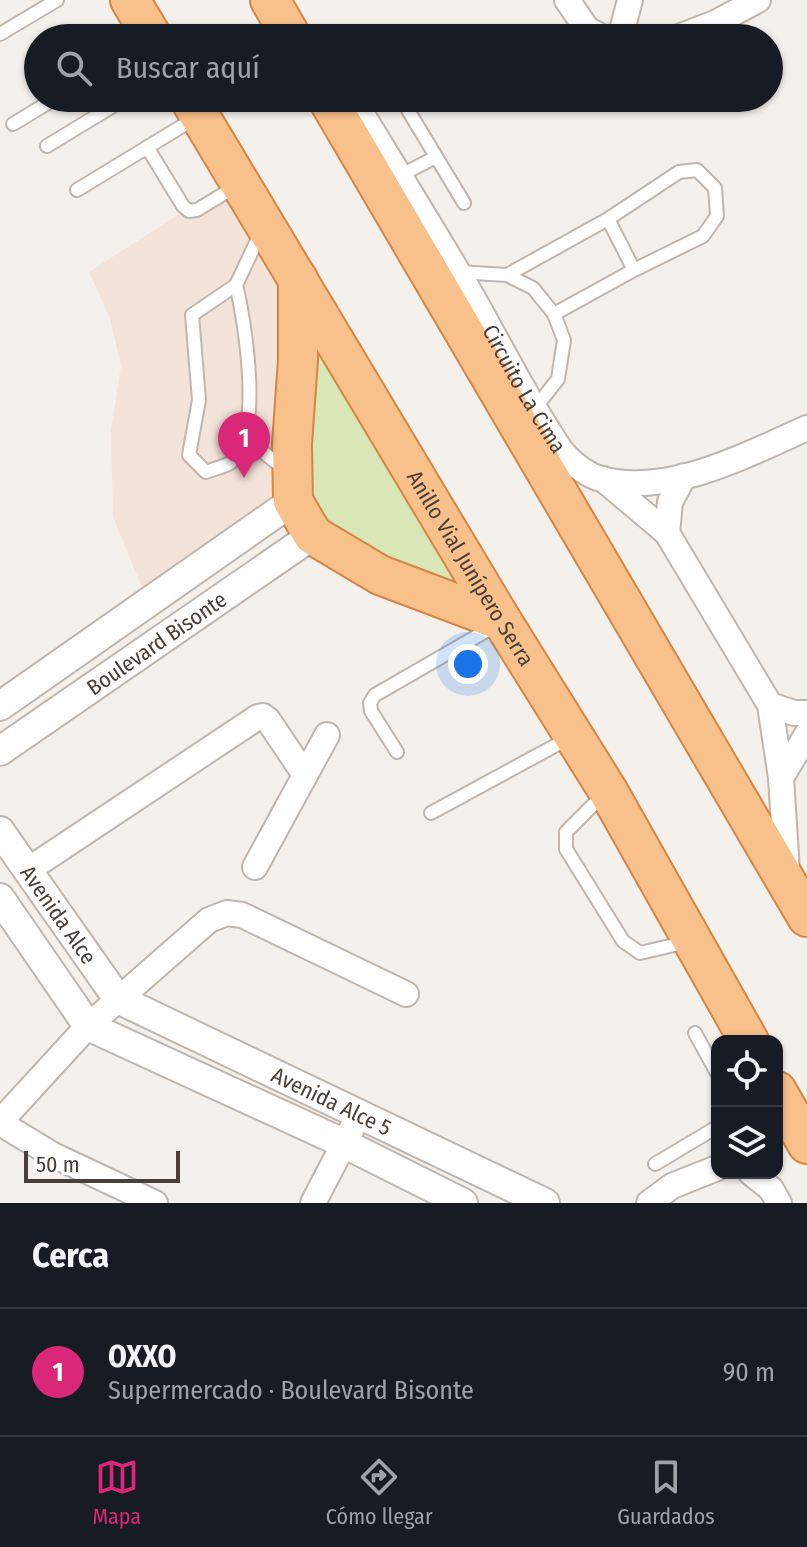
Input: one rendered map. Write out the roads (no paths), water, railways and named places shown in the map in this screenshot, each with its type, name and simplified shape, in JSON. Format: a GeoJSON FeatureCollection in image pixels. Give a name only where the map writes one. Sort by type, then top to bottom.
{"type":"FeatureCollection","features":[{"type":"Feature","properties":{"kind":"highway"},"geometry":{"type":"LineString","coordinates":[[130,0],[145,24]]}},
{"type":"Feature","properties":{"kind":"highway","name":"Anillo Vial Junípero Serra"},"geometry":{"type":"LineString","coordinates":[[197,112],[502,621],[608,791],[748,1035]]}},
{"type":"Feature","properties":{"kind":"highway"},"geometry":{"type":"LineString","coordinates":[[335,112],[807,917]]}},
{"type":"Feature","properties":{"kind":"highway"},"geometry":{"type":"LineString","coordinates":[[298,279],[293,489],[313,535],[380,575],[502,621]]}},
{"type":"Feature","properties":{"kind":"highway"},"geometry":{"type":"LineString","coordinates":[[783,1094],[807,1118]]}},
{"type":"Feature","properties":{"kind":"highway"},"geometry":{"type":"LineString","coordinates":[[783,1099],[807,1144]]}},
{"type":"Feature","properties":{"kind":"street"},"geometry":{"type":"LineString","coordinates":[[567,0],[584,24]]}},
{"type":"Feature","properties":{"kind":"street"},"geometry":{"type":"LineString","coordinates":[[624,24],[630,0]]}},
{"type":"Feature","properties":{"kind":"street"},"geometry":{"type":"LineString","coordinates":[[712,24],[758,0]]}},
{"type":"Feature","properties":{"kind":"street","name":"Circuito La Cima"},"geometry":{"type":"LineString","coordinates":[[360,112],[562,452],[589,475],[646,483],[684,476],[729,462],[807,428]]}},
{"type":"Feature","properties":{"kind":"street"},"geometry":{"type":"LineString","coordinates":[[667,533],[670,502],[684,476]]}},
{"type":"Feature","properties":{"kind":"street"},"geometry":{"type":"LineString","coordinates":[[603,479],[667,533],[770,705],[781,778],[787,882]]}},
{"type":"Feature","properties":{"kind":"street","name":"Boulevard Bisonte"},"geometry":{"type":"LineString","coordinates":[[0,706],[184,578],[293,489]]}},
{"type":"Feature","properties":{"kind":"street","name":"Boulevard Bisonte"},"geometry":{"type":"LineString","coordinates":[[0,751],[313,535]]}},
{"type":"Feature","properties":{"kind":"street"},"geometry":{"type":"LineString","coordinates":[[184,578],[207,608]]}},
{"type":"Feature","properties":{"kind":"street"},"geometry":{"type":"LineString","coordinates":[[770,705],[794,713],[807,713]]}},
{"type":"Feature","properties":{"kind":"street"},"geometry":{"type":"LineString","coordinates":[[28,870],[258,717],[268,720],[305,775]]}},
{"type":"Feature","properties":{"kind":"street"},"geometry":{"type":"LineString","coordinates":[[781,778],[807,734]]}},
{"type":"Feature","properties":{"kind":"street"},"geometry":{"type":"LineString","coordinates":[[255,867],[327,735]]}},
{"type":"Feature","properties":{"kind":"street","name":"Avenida Alce"},"geometry":{"type":"LineString","coordinates":[[0,831],[118,999]]}},
{"type":"Feature","properties":{"kind":"street","name":"Avenida Alce"},"geometry":{"type":"LineString","coordinates":[[0,898],[88,1026]]}},
{"type":"Feature","properties":{"kind":"street"},"geometry":{"type":"LineString","coordinates":[[155,1203],[53,1155],[0,1123],[88,1026],[209,920],[227,913],[242,915],[406,994]]}},
{"type":"Feature","properties":{"kind":"street","name":"Avenida Alce 5"},"geometry":{"type":"LineString","coordinates":[[118,999],[545,1203]]}},
{"type":"Feature","properties":{"kind":"street","name":"Avenida Alce 5"},"geometry":{"type":"LineString","coordinates":[[88,1026],[343,1143],[463,1203]]}},
{"type":"Feature","properties":{"kind":"street"},"geometry":{"type":"LineString","coordinates":[[313,1203],[360,1113]]}},
{"type":"Feature","properties":{"kind":"street"},"geometry":{"type":"LineString","coordinates":[[649,1203],[672,1186],[711,1170]]}},
{"type":"Feature","properties":{"kind":"street"},"geometry":{"type":"LineString","coordinates":[[758,1179],[771,1189],[779,1203]]}},
{"type":"Feature","properties":{"kind":"lane"},"geometry":{"type":"LineString","coordinates":[[0,34],[57,0]]}},
{"type":"Feature","properties":{"kind":"lane"},"geometry":{"type":"LineString","coordinates":[[13,124],[33,112]]}},
{"type":"Feature","properties":{"kind":"lane"},"geometry":{"type":"LineString","coordinates":[[47,146],[103,112]]}},
{"type":"Feature","properties":{"kind":"lane"},"geometry":{"type":"LineString","coordinates":[[77,190],[147,147],[188,112]]}},
{"type":"Feature","properties":{"kind":"lane"},"geometry":{"type":"LineString","coordinates":[[409,112],[464,203]]}},
{"type":"Feature","properties":{"kind":"lane"},"geometry":{"type":"LineString","coordinates":[[147,147],[189,211],[197,210],[241,183]]}},
{"type":"Feature","properties":{"kind":"lane"},"geometry":{"type":"LineString","coordinates":[[399,176],[436,157]]}},
{"type":"Feature","properties":{"kind":"lane"},"geometry":{"type":"LineString","coordinates":[[507,275],[608,219],[679,172],[697,170],[715,188],[717,216],[703,236],[554,314]]}},
{"type":"Feature","properties":{"kind":"lane"},"geometry":{"type":"LineString","coordinates":[[608,219],[634,270]]}},
{"type":"Feature","properties":{"kind":"lane"},"geometry":{"type":"LineString","coordinates":[[236,285],[250,371],[246,438],[232,462],[206,472],[189,455],[199,400],[192,315],[236,285],[265,223]]}},
{"type":"Feature","properties":{"kind":"lane"},"geometry":{"type":"LineString","coordinates":[[458,272],[507,275],[533,288],[554,314],[564,340],[558,379],[536,407]]}},
{"type":"Feature","properties":{"kind":"lane"},"geometry":{"type":"LineString","coordinates":[[246,438],[293,489]]}},
{"type":"Feature","properties":{"kind":"lane"},"geometry":{"type":"LineString","coordinates":[[397,752],[371,711],[370,703],[375,695],[502,621]]}},
{"type":"Feature","properties":{"kind":"lane"},"geometry":{"type":"LineString","coordinates":[[431,813],[574,736]]}},
{"type":"Feature","properties":{"kind":"lane"},"geometry":{"type":"LineString","coordinates":[[608,791],[566,832],[566,849],[623,941],[640,953],[693,941]]}},
{"type":"Feature","properties":{"kind":"lane"},"geometry":{"type":"LineString","coordinates":[[695,1033],[711,1062]]}},
{"type":"Feature","properties":{"kind":"lane"},"geometry":{"type":"LineString","coordinates":[[655,1164],[711,1131]]}},
{"type":"Feature","properties":{"kind":"place","name":"OXXO"},"geometry":{"type":"Point","coordinates":[244,478]}}]}
